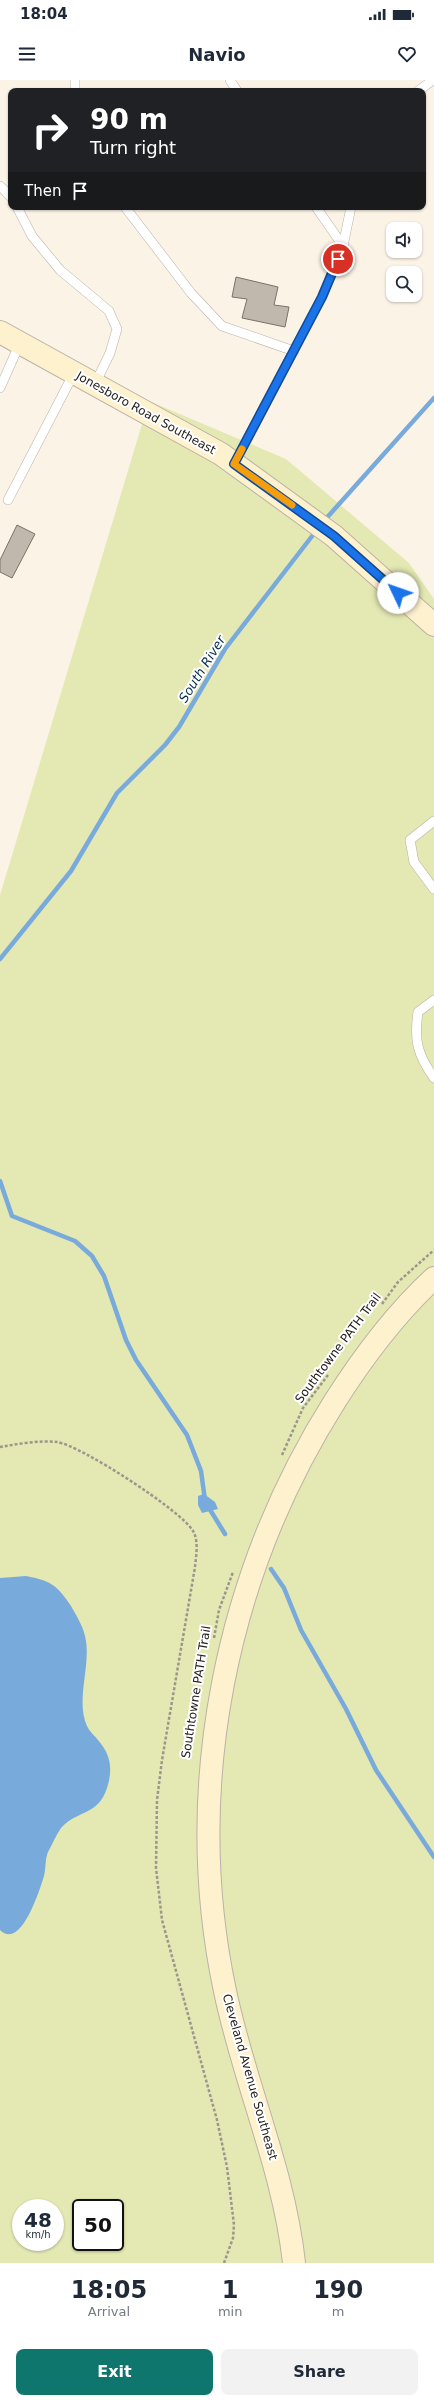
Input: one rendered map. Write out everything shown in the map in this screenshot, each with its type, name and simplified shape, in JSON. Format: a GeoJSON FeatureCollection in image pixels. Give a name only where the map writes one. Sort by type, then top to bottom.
{"type":"FeatureCollection","features":[{"type":"Feature","properties":{"kind":"main road","name":"Jonesboro Road Southeast"},"geometry":{"type":"LineString","coordinates":[[0,332],[221,454],[334,536],[434,624]]}},
{"type":"Feature","properties":{"kind":"main road","name":"Cleveland Avenue Southeast"},"geometry":{"type":"LineString","coordinates":[[294,2263],[275,2163],[225,1992],[216,1937],[210,1872],[209,1800],[214,1732],[227,1659],[246,1590],[276,1509],[311,1439],[357,1366],[409,1301],[434,1278]]}},
{"type":"Feature","properties":{"kind":"lane"},"geometry":{"type":"LineString","coordinates":[[422,88],[433,80]]}},
{"type":"Feature","properties":{"kind":"lane"},"geometry":{"type":"LineString","coordinates":[[0,186],[8,195]]}},
{"type":"Feature","properties":{"kind":"lane"},"geometry":{"type":"LineString","coordinates":[[19,210],[32,236],[60,270],[109,311],[117,329],[110,353],[95,384]]}},
{"type":"Feature","properties":{"kind":"lane"},"geometry":{"type":"LineString","coordinates":[[127,210],[191,293],[222,326],[294,351]]}},
{"type":"Feature","properties":{"kind":"lane"},"geometry":{"type":"LineString","coordinates":[[318,210],[343,246]]}},
{"type":"Feature","properties":{"kind":"lane"},"geometry":{"type":"LineString","coordinates":[[234,464],[322,297],[343,246],[350,210]]}},
{"type":"Feature","properties":{"kind":"lane"},"geometry":{"type":"LineString","coordinates":[[0,388],[3,371],[20,343]]}},
{"type":"Feature","properties":{"kind":"lane"},"geometry":{"type":"LineString","coordinates":[[8,500],[74,373]]}},
{"type":"Feature","properties":{"kind":"lane"},"geometry":{"type":"LineString","coordinates":[[434,821],[410,840],[414,862],[434,888]]}},
{"type":"Feature","properties":{"kind":"lane"},"geometry":{"type":"LineString","coordinates":[[434,1000],[418,1012],[415,1036],[424,1062],[434,1078]]}},
{"type":"Feature","properties":{"kind":"path","name":"Southtowne PATH Trail"},"geometry":{"type":"LineString","coordinates":[[379,1307],[398,1282],[434,1250]]}},
{"type":"Feature","properties":{"kind":"path","name":"Southtowne PATH Trail"},"geometry":{"type":"LineString","coordinates":[[281,1457],[303,1408],[332,1370]]}},
{"type":"Feature","properties":{"kind":"path"},"geometry":{"type":"LineString","coordinates":[[0,1447],[42,1442],[69,1445],[87,1454],[170,1507],[187,1521],[194,1533],[196,1545],[196,1567],[162,1760],[157,1800],[156,1868],[162,1920],[216,2120],[227,2167],[234,2225],[233,2238],[224,2263]]}},
{"type":"Feature","properties":{"kind":"path","name":"Southtowne PATH Trail"},"geometry":{"type":"LineString","coordinates":[[213,1641],[219,1610],[234,1569]]}},
{"type":"Feature","properties":{"kind":"green space"},"geometry":{"type":"Polygon","coordinates":[[[149,401],[286,459],[409,563],[434,599],[434,2263],[0,2263],[0,895],[149,401]]]}},
{"type":"Feature","properties":{"kind":"water"},"geometry":{"type":"Polygon","coordinates":[[[204,1494],[215,1502],[218,1509],[202,1513],[198,1505],[198,1496],[204,1494]]]}},
{"type":"Feature","properties":{"kind":"water"},"geometry":{"type":"Polygon","coordinates":[[[26,1576],[47,1582],[57,1588],[71,1606],[83,1628],[87,1647],[83,1693],[84,1716],[88,1728],[106,1751],[110,1762],[110,1775],[107,1788],[98,1804],[87,1812],[67,1822],[59,1831],[48,1852],[44,1876],[34,1904],[22,1926],[15,1932],[8,1934],[0,1930],[0,1578],[26,1576]]]}},
{"type":"Feature","properties":{"kind":"building"},"geometry":{"type":"Polygon","coordinates":[[[236,277],[278,287],[274,305],[289,307],[285,327],[242,318],[247,299],[232,297],[236,277]]]}},
{"type":"Feature","properties":{"kind":"building"},"geometry":{"type":"Polygon","coordinates":[[[17,525],[35,534],[12,578],[0,572],[0,560],[17,525]]]}},
{"type":"Feature","properties":{"kind":"waterway","name":"South River"},"geometry":{"type":"LineString","coordinates":[[323,522],[434,398]]}},
{"type":"Feature","properties":{"kind":"waterway","name":"South River"},"geometry":{"type":"LineString","coordinates":[[0,959],[71,871],[117,793],[165,745],[179,727],[225,649],[316,531]]}},
{"type":"Feature","properties":{"kind":"waterway"},"geometry":{"type":"LineString","coordinates":[[0,1181],[12,1216],[75,1241],[92,1256],[104,1276],[126,1340],[136,1360],[187,1435],[201,1471],[205,1500]]}},
{"type":"Feature","properties":{"kind":"waterway"},"geometry":{"type":"LineString","coordinates":[[209,1508],[225,1534]]}},
{"type":"Feature","properties":{"kind":"waterway"},"geometry":{"type":"LineString","coordinates":[[271,1569],[284,1588],[301,1630],[346,1709],[376,1770],[434,1857]]}},
{"type":"Feature","properties":{"kind":"slow traffic"},"geometry":{"type":"LineString","coordinates":[[242,449],[234,464],[292,505]]}},
{"type":"Feature","properties":{"kind":"route"},"geometry":{"type":"LineString","coordinates":[[338,259],[322,297],[234,464],[334,536],[398,593]]}}]}
